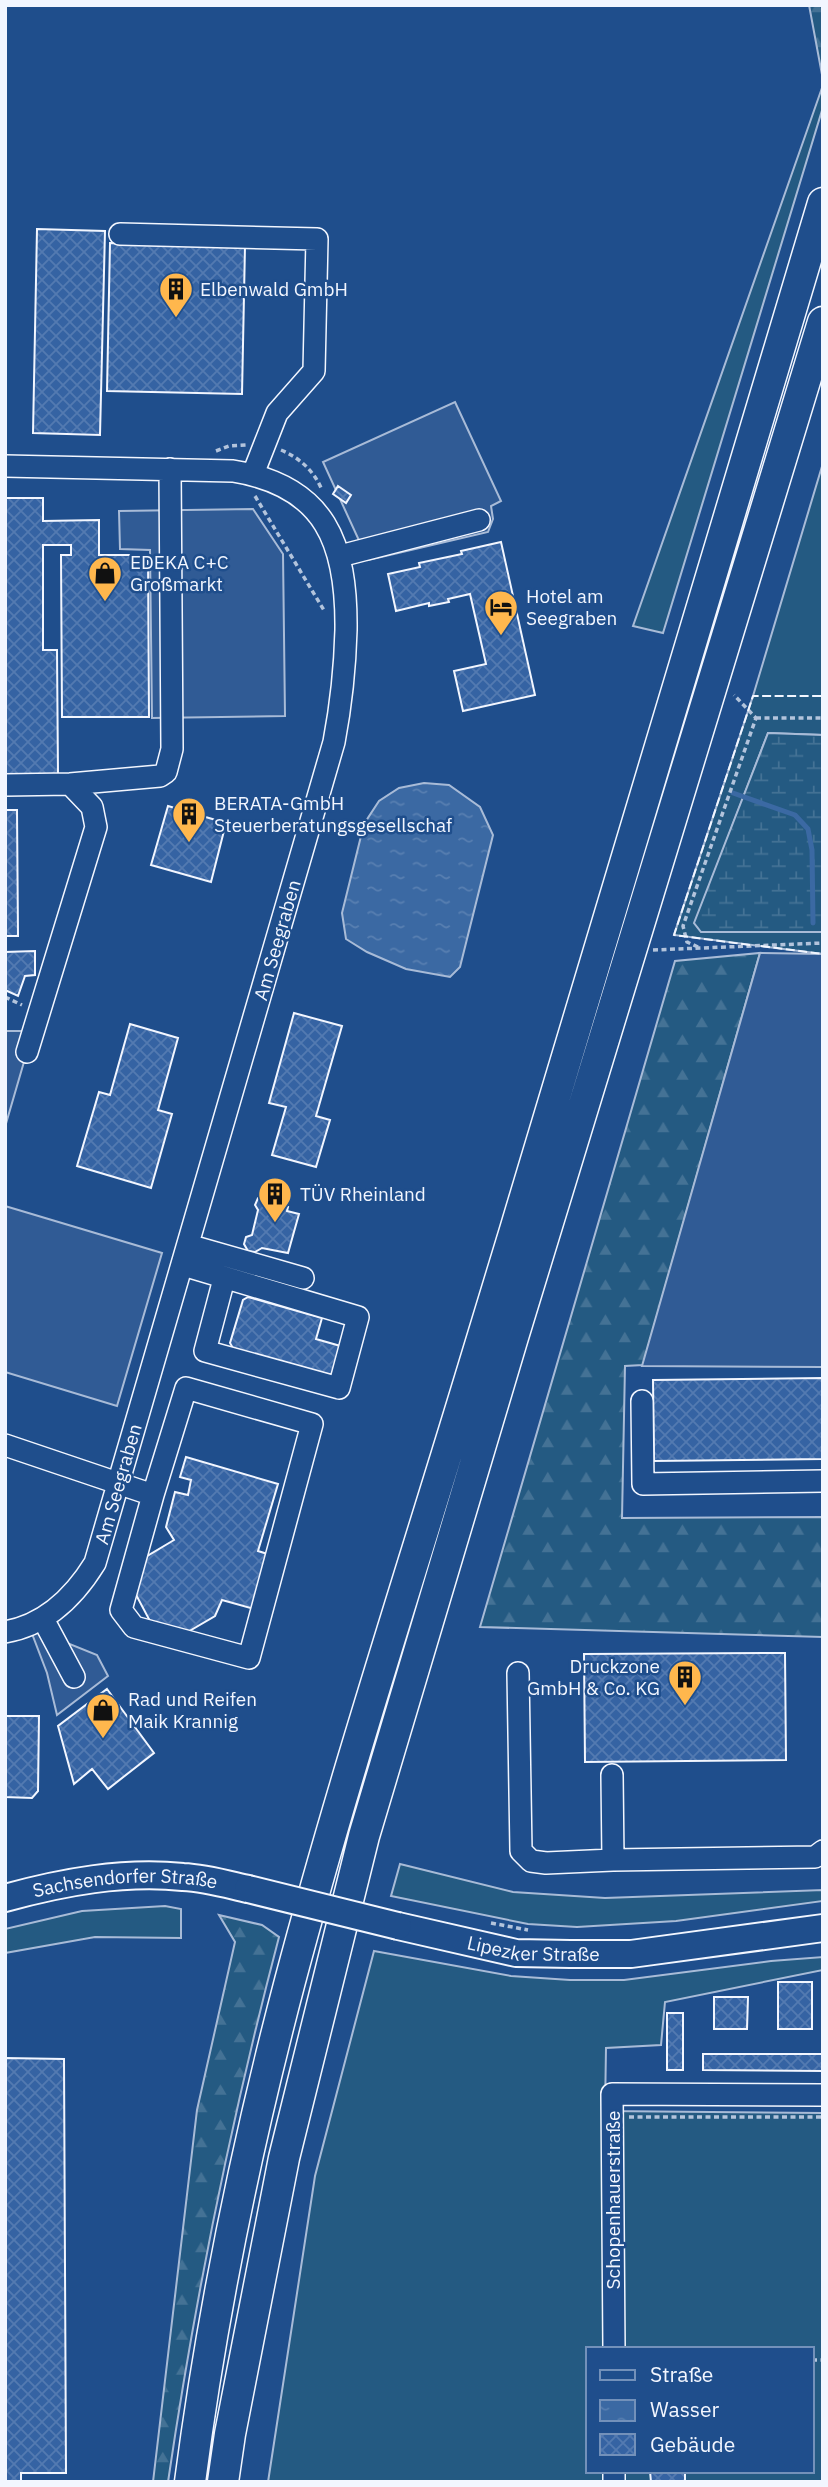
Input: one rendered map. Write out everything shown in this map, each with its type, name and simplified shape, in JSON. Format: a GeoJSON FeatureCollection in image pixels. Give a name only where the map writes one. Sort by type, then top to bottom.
{"type":"FeatureCollection","features":[{"type":"Feature","properties":{"kind":"highway"},"geometry":{"type":"LineString","coordinates":[[190,2482],[198,2423],[246,2165],[290,1983],[329,1840],[823,203]]}},
{"type":"Feature","properties":{"kind":"highway"},"geometry":{"type":"LineString","coordinates":[[223,2482],[284,2158],[365,1836],[513,1337],[823,322]]}},
{"type":"Feature","properties":{"kind":"main road","name":"Sachsendorfer Straße"},"geometry":{"type":"LineString","coordinates":[[5,1898],[74,1882],[140,1876],[183,1877],[248,1889]]}},
{"type":"Feature","properties":{"kind":"main road","name":"Lipezker Straße"},"geometry":{"type":"LineString","coordinates":[[248,1889],[516,1953],[631,1954],[823,1928]]}},
{"type":"Feature","properties":{"kind":"street"},"geometry":{"type":"LineString","coordinates":[[120,234],[317,239],[314,371],[277,413],[253,484]]}},
{"type":"Feature","properties":{"kind":"street","name":"Am Seegraben"},"geometry":{"type":"LineString","coordinates":[[5,466],[233,471],[253,484],[280,483],[309,503],[323,522],[340,556],[346,590],[343,688],[334,742],[95,1563],[73,1593],[43,1619],[5,1632]]}},
{"type":"Feature","properties":{"kind":"street"},"geometry":{"type":"LineString","coordinates":[[5,785],[69,784],[160,776],[166,772],[172,749],[170,469]]}},
{"type":"Feature","properties":{"kind":"street"},"geometry":{"type":"LineString","coordinates":[[340,556],[479,520]]}},
{"type":"Feature","properties":{"kind":"street"},"geometry":{"type":"LineString","coordinates":[[27,1052],[96,827],[92,807],[69,784]]}},
{"type":"Feature","properties":{"kind":"street"},"geometry":{"type":"LineString","coordinates":[[186,1255],[303,1278]]}},
{"type":"Feature","properties":{"kind":"street"},"geometry":{"type":"LineString","coordinates":[[186,1255],[224,1279],[358,1317],[339,1388],[205,1351],[224,1279]]}},
{"type":"Feature","properties":{"kind":"street"},"geometry":{"type":"LineString","coordinates":[[186,1388],[312,1424],[249,1658],[134,1627],[121,1610],[153,1495],[186,1388]]}},
{"type":"Feature","properties":{"kind":"street"},"geometry":{"type":"LineString","coordinates":[[642,1401],[643,1484],[823,1481]]}},
{"type":"Feature","properties":{"kind":"street"},"geometry":{"type":"LineString","coordinates":[[5,1445],[153,1495]]}},
{"type":"Feature","properties":{"kind":"street"},"geometry":{"type":"LineString","coordinates":[[43,1619],[74,1677]]}},
{"type":"Feature","properties":{"kind":"street"},"geometry":{"type":"LineString","coordinates":[[518,1673],[521,1851],[531,1861],[546,1863],[815,1857],[823,1851]]}},
{"type":"Feature","properties":{"kind":"street"},"geometry":{"type":"LineString","coordinates":[[612,1775],[613,1860]]}},
{"type":"Feature","properties":{"kind":"street","name":"Schopenhauerstraße"},"geometry":{"type":"LineString","coordinates":[[614,2347],[612,2094],[823,2095]]}},
{"type":"Feature","properties":{"kind":"path"},"geometry":{"type":"LineString","coordinates":[[253,484],[328,622]]}},
{"type":"Feature","properties":{"kind":"path"},"geometry":{"type":"LineString","coordinates":[[729,690],[756,718],[823,718]]}},
{"type":"Feature","properties":{"kind":"path"},"geometry":{"type":"LineString","coordinates":[[698,947],[687,942],[683,926],[756,718]]}},
{"type":"Feature","properties":{"kind":"path"},"geometry":{"type":"LineString","coordinates":[[649,950],[823,943]]}},
{"type":"Feature","properties":{"kind":"path"},"geometry":{"type":"LineString","coordinates":[[490,1923],[540,1931]]}},
{"type":"Feature","properties":{"kind":"path"},"geometry":{"type":"LineString","coordinates":[[612,2116],[823,2118]]}},
{"type":"Feature","properties":{"kind":"green space"},"geometry":{"type":"Polygon","coordinates":[[[809,5],[823,5],[823,80],[809,5]]]}},
{"type":"Feature","properties":{"kind":"green space"},"geometry":{"type":"Polygon","coordinates":[[[823,85],[823,107],[663,633],[633,626],[823,85]]]}},
{"type":"Feature","properties":{"kind":"green space"},"geometry":{"type":"Polygon","coordinates":[[[823,463],[823,735],[768,733],[695,923],[702,932],[823,932],[823,954],[674,935],[753,696],[823,463]]]}},
{"type":"Feature","properties":{"kind":"green space"},"geometry":{"type":"Polygon","coordinates":[[[768,733],[823,735],[823,932],[701,932],[694,923],[768,733]]]}},
{"type":"Feature","properties":{"kind":"green space"},"geometry":{"type":"Polygon","coordinates":[[[760,953],[643,1365],[625,1366],[622,1518],[823,1517],[823,1637],[480,1627],[675,961],[760,953]]]}},
{"type":"Feature","properties":{"kind":"green space"},"geometry":{"type":"Polygon","coordinates":[[[400,1864],[513,1892],[605,1898],[823,1890],[823,1901],[676,1921],[577,1927],[528,1924],[391,1896],[400,1864]]]}},
{"type":"Feature","properties":{"kind":"green space"},"geometry":{"type":"Polygon","coordinates":[[[165,1906],[181,1909],[181,1938],[95,1937],[5,1953],[5,1929],[82,1911],[165,1906]]]}},
{"type":"Feature","properties":{"kind":"green space"},"geometry":{"type":"Polygon","coordinates":[[[219,1915],[262,1925],[279,1937],[216,2208],[190,2344],[168,2482],[153,2482],[197,2110],[235,1942],[219,1915]]]}},
{"type":"Feature","properties":{"kind":"green space"},"geometry":{"type":"Polygon","coordinates":[[[374,1951],[511,1976],[570,1980],[624,1980],[823,1957],[823,1970],[665,2002],[661,2045],[606,2048],[605,2111],[823,2113],[823,2482],[268,2482],[315,2176],[374,1951]]]}},
{"type":"Feature","properties":{"kind":"shaded area"},"geometry":{"type":"Polygon","coordinates":[[[455,402],[501,501],[491,506],[493,519],[488,532],[368,560],[323,462],[455,402]]]}},
{"type":"Feature","properties":{"kind":"shaded area"},"geometry":{"type":"Polygon","coordinates":[[[253,509],[283,554],[285,716],[152,718],[150,550],[120,549],[119,511],[253,509]]]}},
{"type":"Feature","properties":{"kind":"shaded area"},"geometry":{"type":"Polygon","coordinates":[[[760,953],[823,954],[823,1367],[642,1366],[760,953]]]}},
{"type":"Feature","properties":{"kind":"shaded area"},"geometry":{"type":"Polygon","coordinates":[[[5,1031],[33,1031],[5,1127],[5,1031]]]}},
{"type":"Feature","properties":{"kind":"shaded area"},"geometry":{"type":"Polygon","coordinates":[[[5,1206],[162,1253],[117,1406],[5,1372],[5,1206]]]}},
{"type":"Feature","properties":{"kind":"shaded area"},"geometry":{"type":"Polygon","coordinates":[[[54,1621],[67,1643],[97,1655],[108,1676],[57,1715],[47,1673],[31,1631],[54,1621]]]}},
{"type":"Feature","properties":{"kind":"water"},"geometry":{"type":"Polygon","coordinates":[[[424,783],[449,785],[480,807],[493,835],[460,967],[450,977],[406,969],[367,952],[346,939],[342,913],[364,824],[379,801],[399,788],[424,783]]]}},
{"type":"Feature","properties":{"kind":"building"},"geometry":{"type":"Polygon","coordinates":[[[37,229],[105,231],[100,435],[33,433],[37,229]]]}},
{"type":"Feature","properties":{"kind":"building","name":"Elbenwald GmbH"},"geometry":{"type":"Polygon","coordinates":[[[110,243],[245,246],[242,394],[107,391],[110,243]]]}},
{"type":"Feature","properties":{"kind":"building"},"geometry":{"type":"Polygon","coordinates":[[[338,486],[351,495],[346,503],[333,494],[338,486]]]}},
{"type":"Feature","properties":{"kind":"building","name":"EDEKA C+C Großmarkt"},"geometry":{"type":"Polygon","coordinates":[[[5,498],[43,498],[43,521],[99,520],[99,555],[148,555],[149,717],[62,717],[61,555],[71,555],[71,545],[43,545],[43,650],[57,650],[58,774],[5,774],[5,498]]]}},
{"type":"Feature","properties":{"kind":"building","name":"Hotel am Seegraben"},"geometry":{"type":"Polygon","coordinates":[[[501,542],[535,695],[463,711],[454,671],[486,664],[470,594],[448,599],[449,602],[429,606],[429,603],[396,611],[388,574],[420,567],[419,563],[462,554],[461,551],[501,542]]]}},
{"type":"Feature","properties":{"kind":"building","name":"BERATA-GmbH Steuerberatungsgesellschaf"},"geometry":{"type":"Polygon","coordinates":[[[168,806],[226,823],[211,882],[151,865],[168,806]]]}},
{"type":"Feature","properties":{"kind":"building"},"geometry":{"type":"Polygon","coordinates":[[[5,810],[17,810],[18,936],[5,936],[5,810]]]}},
{"type":"Feature","properties":{"kind":"building"},"geometry":{"type":"Polygon","coordinates":[[[35,951],[35,975],[25,976],[18,996],[5,990],[5,952],[35,951]]]}},
{"type":"Feature","properties":{"kind":"building"},"geometry":{"type":"Polygon","coordinates":[[[294,1013],[342,1026],[316,1116],[330,1120],[316,1167],[272,1155],[286,1107],[269,1103],[294,1013]]]}},
{"type":"Feature","properties":{"kind":"building"},"geometry":{"type":"Polygon","coordinates":[[[130,1024],[178,1038],[158,1110],[172,1114],[151,1188],[77,1166],[99,1092],[110,1095],[130,1024]]]}},
{"type":"Feature","properties":{"kind":"building","name":"TÜV Rheinland"},"geometry":{"type":"Polygon","coordinates":[[[263,1194],[271,1196],[274,1203],[288,1207],[287,1211],[299,1214],[288,1253],[262,1248],[255,1252],[248,1251],[244,1244],[246,1237],[252,1235],[258,1210],[255,1205],[263,1194]]]}},
{"type":"Feature","properties":{"kind":"building"},"geometry":{"type":"Polygon","coordinates":[[[248,1297],[322,1318],[316,1339],[344,1347],[335,1379],[234,1350],[230,1343],[243,1300],[248,1297]]]}},
{"type":"Feature","properties":{"kind":"building"},"geometry":{"type":"Polygon","coordinates":[[[823,1378],[823,1459],[654,1461],[653,1380],[823,1378]]]}},
{"type":"Feature","properties":{"kind":"building"},"geometry":{"type":"Polygon","coordinates":[[[186,1457],[278,1484],[258,1551],[274,1556],[258,1610],[222,1600],[215,1616],[186,1633],[151,1623],[134,1591],[144,1558],[174,1540],[166,1527],[175,1492],[188,1495],[191,1480],[180,1477],[186,1457]]]}},
{"type":"Feature","properties":{"kind":"building","name":"Druckzone GmbH & Co. KG"},"geometry":{"type":"Polygon","coordinates":[[[785,1653],[786,1760],[585,1762],[584,1654],[785,1653]]]}},
{"type":"Feature","properties":{"kind":"building","name":"Rad und Reifen Maik Krannig"},"geometry":{"type":"Polygon","coordinates":[[[107,1689],[154,1753],[108,1789],[92,1769],[74,1784],[58,1726],[107,1689]]]}},
{"type":"Feature","properties":{"kind":"building"},"geometry":{"type":"Polygon","coordinates":[[[5,1716],[39,1716],[38,1791],[32,1798],[5,1797],[5,1716]]]}},
{"type":"Feature","properties":{"kind":"building"},"geometry":{"type":"Polygon","coordinates":[[[778,1982],[812,1982],[812,2029],[778,2029],[778,1982]]]}},
{"type":"Feature","properties":{"kind":"building"},"geometry":{"type":"Polygon","coordinates":[[[714,1997],[748,1997],[747,2029],[714,2029],[714,1997]]]}},
{"type":"Feature","properties":{"kind":"building"},"geometry":{"type":"Polygon","coordinates":[[[667,2013],[683,2013],[683,2070],[667,2070],[667,2013]]]}},
{"type":"Feature","properties":{"kind":"building"},"geometry":{"type":"Polygon","coordinates":[[[703,2054],[823,2054],[823,2071],[703,2070],[703,2054]]]}},
{"type":"Feature","properties":{"kind":"building"},"geometry":{"type":"Polygon","coordinates":[[[5,2058],[64,2059],[66,2473],[21,2473],[21,2482],[5,2482],[5,2058]]]}},
{"type":"Feature","properties":{"kind":"building"},"geometry":{"type":"Polygon","coordinates":[[[650,2473],[685,2473],[685,2482],[651,2482],[650,2473]]]}},
{"type":"Feature","properties":{"kind":"waterway"},"geometry":{"type":"LineString","coordinates":[[733,793],[795,815],[808,829],[812,850],[813,923]]}},
{"type":"Feature","properties":{"kind":"fence"},"geometry":{"type":"LineString","coordinates":[[750,945],[674,935],[753,696],[823,696]]}},
{"type":"Feature","properties":{"kind":"fence"},"geometry":{"type":"LineString","coordinates":[[761,946],[823,954]]}},
{"type":"Feature","properties":{"kind":"place","name":"Elbenwald GmbH"},"geometry":{"type":"Point","coordinates":[176,319]}},
{"type":"Feature","properties":{"kind":"place","name":"EDEKA C+C Großmarkt"},"geometry":{"type":"Point","coordinates":[105,603]}},
{"type":"Feature","properties":{"kind":"place","name":"Hotel am Seegraben"},"geometry":{"type":"Point","coordinates":[501,637]}},
{"type":"Feature","properties":{"kind":"place","name":"BERATA-GmbH Steuerberatungsgesellschaf"},"geometry":{"type":"Point","coordinates":[189,844]}},
{"type":"Feature","properties":{"kind":"place","name":"TÜV Rheinland"},"geometry":{"type":"Point","coordinates":[275,1224]}},
{"type":"Feature","properties":{"kind":"place","name":"Druckzone GmbH & Co. KG"},"geometry":{"type":"Point","coordinates":[685,1707]}},
{"type":"Feature","properties":{"kind":"place","name":"Rad und Reifen Maik Krannig"},"geometry":{"type":"Point","coordinates":[103,1740]}}]}
